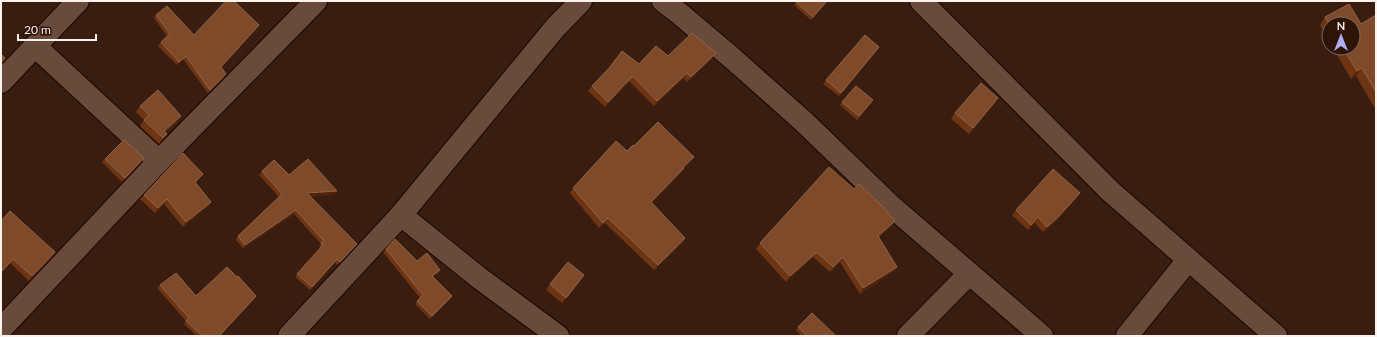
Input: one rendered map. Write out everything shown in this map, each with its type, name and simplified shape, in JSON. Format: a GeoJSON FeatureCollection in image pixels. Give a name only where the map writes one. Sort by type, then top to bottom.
{"type":"FeatureCollection","features":[{"type":"Feature","properties":{"kind":"street"},"geometry":{"type":"LineString","coordinates":[[1,82],[78,1]]}},
{"type":"Feature","properties":{"kind":"street"},"geometry":{"type":"LineString","coordinates":[[1,329],[159,161],[316,1]]}},
{"type":"Feature","properties":{"kind":"street"},"geometry":{"type":"LineString","coordinates":[[289,336],[400,215],[555,28],[581,1]]}},
{"type":"Feature","properties":{"kind":"street"},"geometry":{"type":"LineString","coordinates":[[663,1],[680,14],[797,116],[890,205],[1042,336]]}},
{"type":"Feature","properties":{"kind":"street"},"geometry":{"type":"LineString","coordinates":[[921,1],[1110,191],[1276,336]]}},
{"type":"Feature","properties":{"kind":"street"},"geometry":{"type":"LineString","coordinates":[[35,46],[159,161]]}},
{"type":"Feature","properties":{"kind":"street"},"geometry":{"type":"LineString","coordinates":[[400,215],[478,277],[558,336]]}},
{"type":"Feature","properties":{"kind":"street"},"geometry":{"type":"LineString","coordinates":[[1127,336],[1188,260]]}},
{"type":"Feature","properties":{"kind":"street"},"geometry":{"type":"LineString","coordinates":[[908,336],[969,274]]}},
{"type":"Feature","properties":{"kind":"building"},"geometry":{"type":"Polygon","coordinates":[[[226,1],[234,1],[259,25],[221,67],[226,74],[210,90],[186,56],[179,62],[161,42],[170,34],[156,15],[167,6],[194,35],[226,1]]]}},
{"type":"Feature","properties":{"kind":"building"},"geometry":{"type":"Polygon","coordinates":[[[827,1],[813,17],[796,2],[827,1]]]}},
{"type":"Feature","properties":{"kind":"building"},"geometry":{"type":"Polygon","coordinates":[[[1349,4],[1356,16],[1327,16],[1349,4]]]}},
{"type":"Feature","properties":{"kind":"building"},"geometry":{"type":"Polygon","coordinates":[[[1376,15],[1376,92],[1362,68],[1357,71],[1348,56],[1361,56],[1361,24],[1376,15]]]}},
{"type":"Feature","properties":{"kind":"building"},"geometry":{"type":"Polygon","coordinates":[[[692,33],[716,53],[691,77],[687,73],[657,101],[633,76],[608,102],[592,86],[610,67],[622,51],[639,64],[656,46],[668,56],[692,33]]]}},
{"type":"Feature","properties":{"kind":"building"},"geometry":{"type":"Polygon","coordinates":[[[865,35],[879,47],[841,93],[826,80],[865,35]]]}},
{"type":"Feature","properties":{"kind":"building"},"geometry":{"type":"Polygon","coordinates":[[[1,54],[5,58],[1,63],[1,54]]]}},
{"type":"Feature","properties":{"kind":"building"},"geometry":{"type":"Polygon","coordinates":[[[981,83],[998,98],[973,128],[955,113],[981,83]]]}},
{"type":"Feature","properties":{"kind":"building"},"geometry":{"type":"Polygon","coordinates":[[[856,86],[873,100],[859,116],[842,102],[856,86]]]}},
{"type":"Feature","properties":{"kind":"building"},"geometry":{"type":"Polygon","coordinates":[[[158,90],[181,116],[164,131],[167,134],[163,138],[144,120],[149,115],[140,106],[158,90]]]}},
{"type":"Feature","properties":{"kind":"building"},"geometry":{"type":"Polygon","coordinates":[[[658,122],[694,157],[651,202],[685,238],[658,265],[608,218],[603,223],[573,188],[616,141],[627,151],[658,122]]]}},
{"type":"Feature","properties":{"kind":"building"},"geometry":{"type":"Polygon","coordinates":[[[124,140],[144,158],[125,178],[105,159],[124,140]]]}},
{"type":"Feature","properties":{"kind":"building"},"geometry":{"type":"Polygon","coordinates":[[[183,153],[203,174],[195,182],[211,202],[186,222],[167,199],[158,208],[144,195],[183,153]]]}},
{"type":"Feature","properties":{"kind":"building"},"geometry":{"type":"Polygon","coordinates":[[[308,159],[337,191],[307,193],[357,244],[340,262],[337,259],[312,287],[297,274],[323,245],[321,243],[324,241],[296,210],[245,245],[238,236],[282,194],[262,171],[274,160],[289,175],[308,159]]]}},
{"type":"Feature","properties":{"kind":"building"},"geometry":{"type":"Polygon","coordinates":[[[829,167],[854,189],[859,184],[895,221],[878,236],[897,267],[863,288],[843,257],[833,267],[817,252],[790,276],[760,243],[829,167]]]}},
{"type":"Feature","properties":{"kind":"building"},"geometry":{"type":"Polygon","coordinates":[[[1053,169],[1080,193],[1047,227],[1038,217],[1031,225],[1016,210],[1053,169]]]}},
{"type":"Feature","properties":{"kind":"building"},"geometry":{"type":"Polygon","coordinates":[[[10,211],[55,252],[32,276],[13,259],[2,271],[1,270],[1,221],[10,211]]]}},
{"type":"Feature","properties":{"kind":"building"},"geometry":{"type":"Polygon","coordinates":[[[395,239],[417,261],[427,253],[440,270],[432,276],[452,296],[432,316],[417,301],[423,295],[386,249],[395,239]]]}},
{"type":"Feature","properties":{"kind":"building"},"geometry":{"type":"Polygon","coordinates":[[[568,262],[584,275],[566,298],[550,284],[568,262]]]}},
{"type":"Feature","properties":{"kind":"building"},"geometry":{"type":"Polygon","coordinates":[[[227,267],[237,277],[238,276],[256,296],[219,336],[203,336],[186,321],[189,318],[160,285],[176,273],[196,296],[227,267]]]}},
{"type":"Feature","properties":{"kind":"building"},"geometry":{"type":"Polygon","coordinates":[[[812,313],[836,336],[807,336],[798,327],[812,313]]]}}]}
